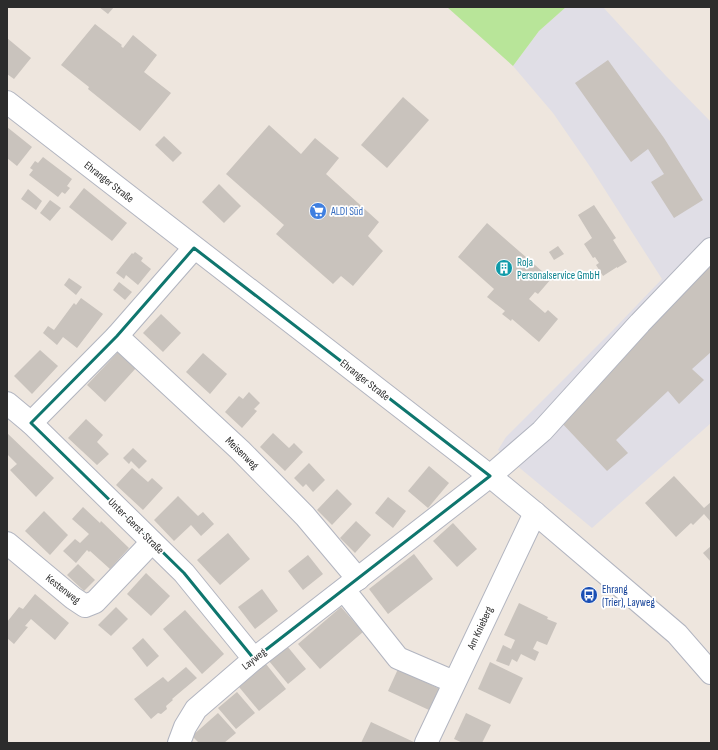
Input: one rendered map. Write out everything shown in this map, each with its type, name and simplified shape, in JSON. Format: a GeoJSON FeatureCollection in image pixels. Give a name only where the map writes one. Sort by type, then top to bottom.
{"type":"FeatureCollection","features":[{"type":"Feature","properties":{"kind":"street","name":"Ehranger Straße"},"geometry":{"type":"LineString","coordinates":[[7,102],[490,476],[677,634],[711,673]]}},
{"type":"Feature","properties":{"kind":"street"},"geometry":{"type":"LineString","coordinates":[[31,422],[117,336],[194,248]]}},
{"type":"Feature","properties":{"kind":"street","name":"Layweg"},"geometry":{"type":"LineString","coordinates":[[179,743],[185,728],[196,709],[254,659],[490,476],[542,431],[635,328],[711,249]]}},
{"type":"Feature","properties":{"kind":"street","name":"Meisenweg"},"geometry":{"type":"LineString","coordinates":[[117,336],[240,450],[305,516],[351,584]]}},
{"type":"Feature","properties":{"kind":"street","name":"Unter-Gerst-Straße"},"geometry":{"type":"LineString","coordinates":[[7,403],[31,422],[184,573],[254,659]]}},
{"type":"Feature","properties":{"kind":"street","name":"Am Knieberg"},"geometry":{"type":"LineString","coordinates":[[426,743],[535,513]]}},
{"type":"Feature","properties":{"kind":"street","name":"Kestenweg"},"geometry":{"type":"LineString","coordinates":[[7,544],[73,598],[85,606],[95,602],[152,542]]}},
{"type":"Feature","properties":{"kind":"street"},"geometry":{"type":"LineString","coordinates":[[351,584],[398,658],[454,682]]}},
{"type":"Feature","properties":{"kind":"highlighted area"},"geometry":{"type":"Polygon","coordinates":[[[194,248],[490,476],[254,659],[184,573],[31,423],[117,336],[194,248]]]}},
{"type":"Feature","properties":{"kind":"shaded area"},"geometry":{"type":"Polygon","coordinates":[[[566,7],[603,7],[666,76],[711,122],[711,423],[592,528],[498,450],[506,437],[662,279],[591,168],[553,113],[513,66],[539,31],[566,7]]]}},
{"type":"Feature","properties":{"kind":"green space"},"geometry":{"type":"Polygon","coordinates":[[[447,7],[566,7],[539,31],[513,66],[447,7]]]}},
{"type":"Feature","properties":{"kind":"building"},"geometry":{"type":"Polygon","coordinates":[[[99,7],[114,7],[108,14],[99,7]]]}},
{"type":"Feature","properties":{"kind":"building"},"geometry":{"type":"Polygon","coordinates":[[[95,24],[122,45],[121,46],[123,48],[133,35],[157,55],[144,72],[171,93],[140,131],[61,65],[95,24]]]}},
{"type":"Feature","properties":{"kind":"building"},"geometry":{"type":"Polygon","coordinates":[[[7,38],[31,58],[14,79],[7,74],[7,38]]]}},
{"type":"Feature","properties":{"kind":"building"},"geometry":{"type":"Polygon","coordinates":[[[608,60],[664,138],[703,200],[674,218],[651,182],[664,174],[648,149],[631,162],[575,83],[608,60]]]}},
{"type":"Feature","properties":{"kind":"building"},"geometry":{"type":"Polygon","coordinates":[[[403,97],[429,120],[387,168],[361,145],[403,97]]]}},
{"type":"Feature","properties":{"kind":"building","name":"ALDI Süd"},"geometry":{"type":"Polygon","coordinates":[[[269,125],[301,154],[315,138],[339,158],[326,174],[379,222],[368,236],[383,251],[353,286],[341,276],[333,284],[276,234],[284,225],[226,174],[269,125]]]}},
{"type":"Feature","properties":{"kind":"building"},"geometry":{"type":"Polygon","coordinates":[[[7,127],[32,147],[17,166],[7,158],[7,127]]]}},
{"type":"Feature","properties":{"kind":"building"},"geometry":{"type":"Polygon","coordinates":[[[164,136],[182,153],[173,162],[155,145],[164,136]]]}},
{"type":"Feature","properties":{"kind":"building"},"geometry":{"type":"Polygon","coordinates":[[[43,157],[72,179],[67,186],[70,188],[65,194],[62,192],[58,197],[29,175],[33,170],[30,168],[35,161],[38,163],[43,157]]]}},
{"type":"Feature","properties":{"kind":"building"},"geometry":{"type":"Polygon","coordinates":[[[219,184],[241,206],[224,223],[202,202],[219,184]]]}},
{"type":"Feature","properties":{"kind":"building"},"geometry":{"type":"Polygon","coordinates":[[[84,188],[127,223],[112,241],[69,207],[84,188]]]}},
{"type":"Feature","properties":{"kind":"building"},"geometry":{"type":"Polygon","coordinates":[[[28,189],[42,201],[36,210],[21,199],[28,189]]]}},
{"type":"Feature","properties":{"kind":"building"},"geometry":{"type":"Polygon","coordinates":[[[50,200],[61,208],[50,221],[40,213],[50,200]]]}},
{"type":"Feature","properties":{"kind":"building"},"geometry":{"type":"Polygon","coordinates":[[[594,205],[616,238],[613,240],[627,262],[603,276],[596,265],[599,263],[595,257],[593,258],[584,244],[592,238],[578,215],[594,205]]]}},
{"type":"Feature","properties":{"kind":"building","name":"RoJa Personalservice GmbH"},"geometry":{"type":"Polygon","coordinates":[[[487,223],[551,279],[538,294],[535,292],[529,299],[545,313],[548,310],[558,319],[539,342],[512,319],[511,321],[502,314],[505,311],[487,297],[494,289],[458,257],[487,223]]]}},
{"type":"Feature","properties":{"kind":"building"},"geometry":{"type":"Polygon","coordinates":[[[558,246],[564,254],[554,260],[549,252],[558,246]]]}},
{"type":"Feature","properties":{"kind":"building"},"geometry":{"type":"Polygon","coordinates":[[[135,252],[143,258],[141,261],[151,269],[138,285],[126,275],[124,279],[116,273],[132,253],[133,254],[135,252]]]}},
{"type":"Feature","properties":{"kind":"building"},"geometry":{"type":"Polygon","coordinates":[[[711,258],[711,352],[692,369],[704,380],[679,404],[668,391],[616,440],[628,453],[607,471],[560,421],[711,258]]]}},
{"type":"Feature","properties":{"kind":"building"},"geometry":{"type":"Polygon","coordinates":[[[69,278],[82,287],[76,295],[64,285],[69,278]]]}},
{"type":"Feature","properties":{"kind":"building"},"geometry":{"type":"Polygon","coordinates":[[[119,282],[132,292],[125,300],[113,290],[119,282]]]}},
{"type":"Feature","properties":{"kind":"building"},"geometry":{"type":"Polygon","coordinates":[[[81,298],[103,314],[77,348],[63,337],[57,345],[43,333],[48,326],[54,330],[74,303],[76,305],[81,298]]]}},
{"type":"Feature","properties":{"kind":"building"},"geometry":{"type":"Polygon","coordinates":[[[161,314],[181,333],[163,352],[143,333],[161,314]]]}},
{"type":"Feature","properties":{"kind":"building"},"geometry":{"type":"Polygon","coordinates":[[[40,350],[58,366],[32,394],[14,376],[40,350]]]}},
{"type":"Feature","properties":{"kind":"building"},"geometry":{"type":"Polygon","coordinates":[[[118,352],[136,368],[105,402],[87,385],[118,352]]]}},
{"type":"Feature","properties":{"kind":"building"},"geometry":{"type":"Polygon","coordinates":[[[203,353],[227,374],[210,394],[186,372],[203,353]]]}},
{"type":"Feature","properties":{"kind":"building"},"geometry":{"type":"Polygon","coordinates":[[[249,392],[260,403],[254,409],[257,411],[242,428],[225,412],[239,396],[243,399],[249,392]]]}},
{"type":"Feature","properties":{"kind":"building"},"geometry":{"type":"Polygon","coordinates":[[[86,419],[103,435],[97,442],[109,454],[97,465],[68,438],[86,419]]]}},
{"type":"Feature","properties":{"kind":"building"},"geometry":{"type":"Polygon","coordinates":[[[7,433],[54,478],[36,497],[10,470],[17,464],[7,454],[7,433]]]}},
{"type":"Feature","properties":{"kind":"building"},"geometry":{"type":"Polygon","coordinates":[[[273,433],[289,448],[294,443],[303,452],[285,471],[260,447],[273,433]]]}},
{"type":"Feature","properties":{"kind":"building"},"geometry":{"type":"Polygon","coordinates":[[[133,448],[147,461],[139,469],[131,461],[129,464],[123,458],[133,448]]]}},
{"type":"Feature","properties":{"kind":"building"},"geometry":{"type":"Polygon","coordinates":[[[309,463],[325,480],[313,492],[306,484],[303,487],[294,478],[309,463]]]}},
{"type":"Feature","properties":{"kind":"building"},"geometry":{"type":"Polygon","coordinates":[[[429,466],[449,483],[428,508],[408,491],[429,466]]]}},
{"type":"Feature","properties":{"kind":"building"},"geometry":{"type":"Polygon","coordinates":[[[132,468],[148,482],[152,478],[163,488],[143,510],[116,485],[132,468]]]}},
{"type":"Feature","properties":{"kind":"building"},"geometry":{"type":"Polygon","coordinates":[[[674,476],[704,508],[711,502],[710,521],[704,514],[693,525],[691,523],[676,537],[645,503],[674,476]]]}},
{"type":"Feature","properties":{"kind":"building"},"geometry":{"type":"Polygon","coordinates":[[[337,489],[352,504],[332,525],[317,510],[337,489]]]}},
{"type":"Feature","properties":{"kind":"building"},"geometry":{"type":"Polygon","coordinates":[[[178,496],[198,516],[203,512],[214,524],[201,536],[191,525],[174,541],[154,520],[178,496]]]}},
{"type":"Feature","properties":{"kind":"building"},"geometry":{"type":"Polygon","coordinates":[[[388,497],[406,511],[393,528],[375,513],[388,497]]]}},
{"type":"Feature","properties":{"kind":"building"},"geometry":{"type":"Polygon","coordinates":[[[83,507],[100,523],[101,521],[129,548],[110,569],[90,551],[89,552],[87,550],[76,563],[63,551],[75,539],[80,543],[89,534],[72,519],[83,507]]]}},
{"type":"Feature","properties":{"kind":"building"},"geometry":{"type":"Polygon","coordinates":[[[44,511],[68,535],[50,555],[25,531],[44,511]]]}},
{"type":"Feature","properties":{"kind":"building"},"geometry":{"type":"Polygon","coordinates":[[[356,521],[371,535],[355,553],[340,538],[356,521]]]}},
{"type":"Feature","properties":{"kind":"building"},"geometry":{"type":"Polygon","coordinates":[[[453,523],[477,549],[457,567],[433,541],[453,523]]]}},
{"type":"Feature","properties":{"kind":"building"},"geometry":{"type":"Polygon","coordinates":[[[228,533],[250,559],[220,585],[197,560],[228,533]]]}},
{"type":"Feature","properties":{"kind":"building"},"geometry":{"type":"Polygon","coordinates":[[[711,546],[711,562],[703,553],[711,546]]]}},
{"type":"Feature","properties":{"kind":"building"},"geometry":{"type":"Polygon","coordinates":[[[414,554],[433,579],[388,614],[369,589],[414,554]]]}},
{"type":"Feature","properties":{"kind":"building"},"geometry":{"type":"Polygon","coordinates":[[[308,555],[323,574],[303,590],[288,571],[308,555]]]}},
{"type":"Feature","properties":{"kind":"building"},"geometry":{"type":"Polygon","coordinates":[[[78,564],[95,580],[84,591],[67,575],[78,564]]]}},
{"type":"Feature","properties":{"kind":"building"},"geometry":{"type":"Polygon","coordinates":[[[146,573],[170,596],[151,616],[127,594],[146,573]]]}},
{"type":"Feature","properties":{"kind":"building"},"geometry":{"type":"Polygon","coordinates":[[[262,589],[278,611],[255,629],[238,607],[262,589]]]}},
{"type":"Feature","properties":{"kind":"building"},"geometry":{"type":"Polygon","coordinates":[[[35,594],[69,623],[55,640],[31,619],[25,626],[28,627],[14,644],[7,638],[7,622],[19,607],[23,609],[35,594]]]}},
{"type":"Feature","properties":{"kind":"building"},"geometry":{"type":"Polygon","coordinates":[[[519,603],[557,623],[547,645],[537,641],[533,649],[539,652],[535,661],[521,654],[517,662],[512,659],[509,666],[496,661],[503,645],[511,649],[515,640],[504,635],[519,603]]]}},
{"type":"Feature","properties":{"kind":"building"},"geometry":{"type":"Polygon","coordinates":[[[116,607],[128,619],[111,636],[98,625],[116,607]]]}},
{"type":"Feature","properties":{"kind":"building"},"geometry":{"type":"Polygon","coordinates":[[[341,607],[363,632],[320,669],[298,644],[341,607]]]}},
{"type":"Feature","properties":{"kind":"building"},"geometry":{"type":"Polygon","coordinates":[[[185,610],[224,654],[202,674],[163,629],[185,610]]]}},
{"type":"Feature","properties":{"kind":"building"},"geometry":{"type":"Polygon","coordinates":[[[143,638],[159,656],[147,667],[132,648],[143,638]]]}},
{"type":"Feature","properties":{"kind":"building"},"geometry":{"type":"Polygon","coordinates":[[[287,646],[306,669],[288,684],[269,661],[287,646]]]}},
{"type":"Feature","properties":{"kind":"building"},"geometry":{"type":"Polygon","coordinates":[[[490,662],[523,678],[510,704],[478,689],[490,662]]]}},
{"type":"Feature","properties":{"kind":"building"},"geometry":{"type":"Polygon","coordinates":[[[266,664],[286,689],[259,711],[239,687],[266,664]]]}},
{"type":"Feature","properties":{"kind":"building"},"geometry":{"type":"Polygon","coordinates":[[[186,667],[197,678],[172,699],[173,700],[166,706],[167,709],[161,714],[158,713],[151,719],[134,699],[163,677],[168,682],[186,667]]]}},
{"type":"Feature","properties":{"kind":"building"},"geometry":{"type":"Polygon","coordinates":[[[398,669],[440,689],[429,710],[388,691],[398,669]]]}},
{"type":"Feature","properties":{"kind":"building"},"geometry":{"type":"Polygon","coordinates":[[[237,692],[255,713],[236,729],[218,708],[237,692]]]}},
{"type":"Feature","properties":{"kind":"building"},"geometry":{"type":"Polygon","coordinates":[[[218,713],[236,733],[224,743],[199,743],[192,736],[218,713]]]}},
{"type":"Feature","properties":{"kind":"building"},"geometry":{"type":"Polygon","coordinates":[[[466,713],[491,725],[482,743],[463,743],[454,739],[466,713]]]}},
{"type":"Feature","properties":{"kind":"building"},"geometry":{"type":"Polygon","coordinates":[[[371,722],[416,743],[361,743],[371,722]]]}},
{"type":"Feature","properties":{"kind":"place","name":"ALDI Süd"},"geometry":{"type":"Point","coordinates":[318,211]}},
{"type":"Feature","properties":{"kind":"place","name":"RoJa Personalservice GmbH"},"geometry":{"type":"Point","coordinates":[504,268]}},
{"type":"Feature","properties":{"kind":"place","name":"Ehrang (Trier), Layweg"},"geometry":{"type":"Point","coordinates":[589,595]}}]}
